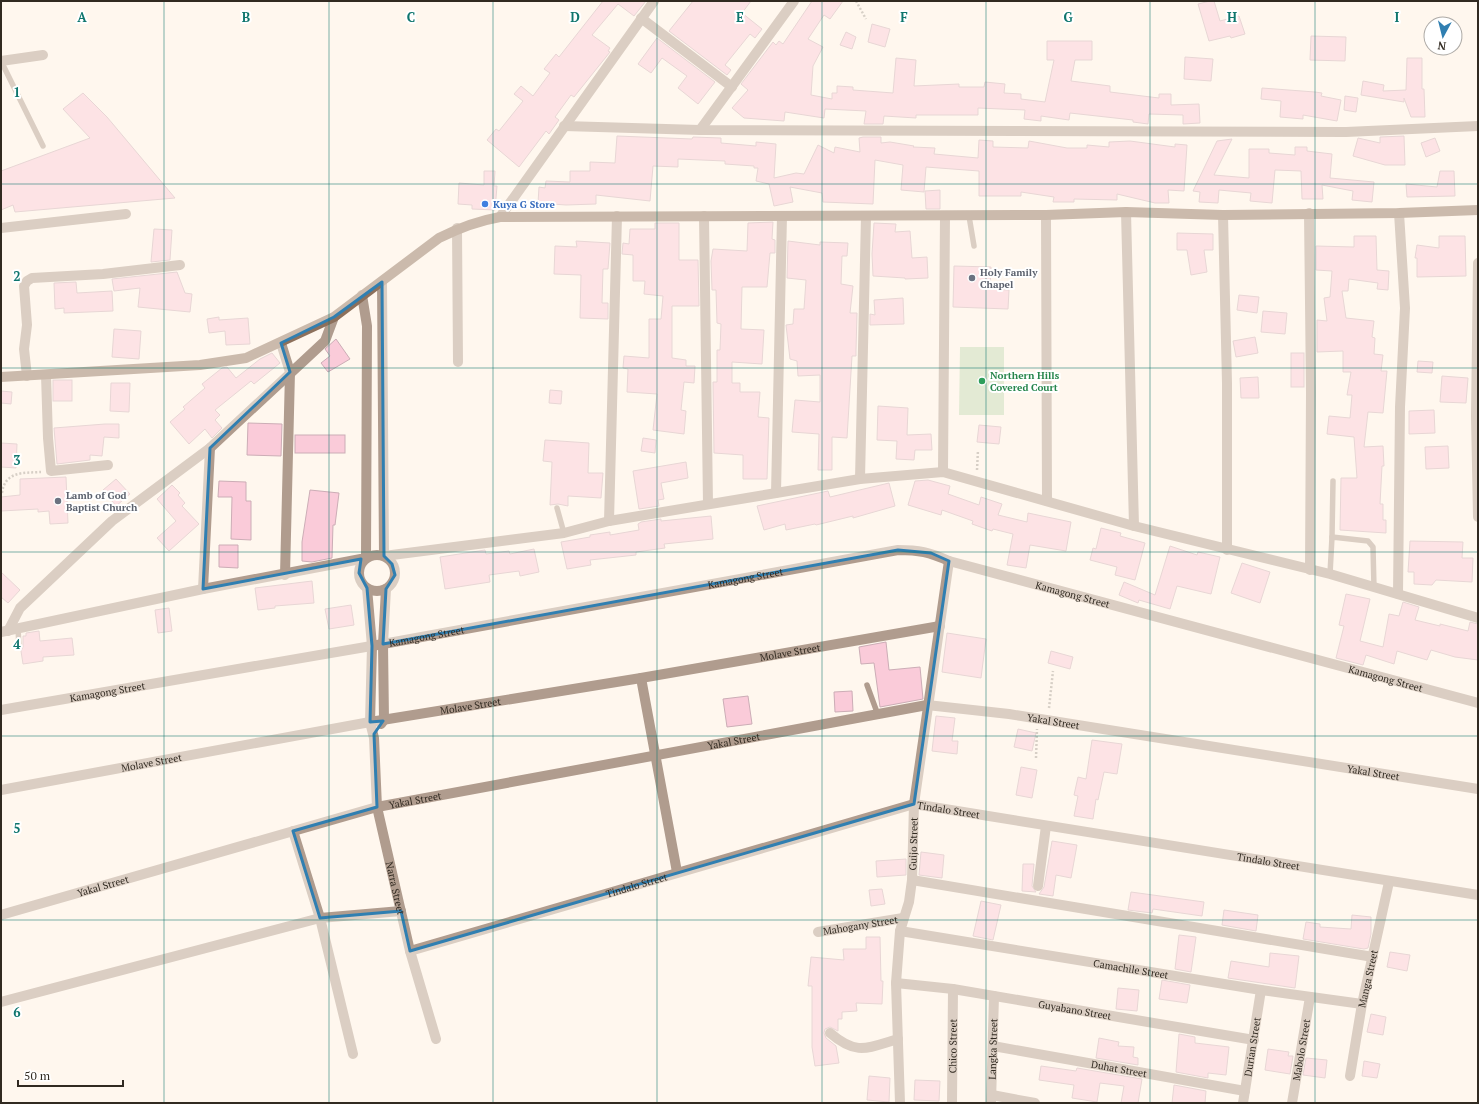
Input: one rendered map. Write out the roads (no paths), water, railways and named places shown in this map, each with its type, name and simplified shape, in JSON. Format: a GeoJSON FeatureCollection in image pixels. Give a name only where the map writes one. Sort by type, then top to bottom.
{"type":"FeatureCollection","features":[{"type":"Feature","properties":{"kind":"street"},"geometry":{"type":"LineString","coordinates":[[500,217],[654,1]]}},
{"type":"Feature","properties":{"kind":"street"},"geometry":{"type":"LineString","coordinates":[[700,130],[794,1]]}},
{"type":"Feature","properties":{"kind":"street"},"geometry":{"type":"LineString","coordinates":[[641,18],[732,87]]}},
{"type":"Feature","properties":{"kind":"street"},"geometry":{"type":"LineString","coordinates":[[1,61],[43,55]]}},
{"type":"Feature","properties":{"kind":"street"},"geometry":{"type":"LineString","coordinates":[[564,126],[700,130],[1346,132],[1478,126]]}},
{"type":"Feature","properties":{"kind":"street"},"geometry":{"type":"LineString","coordinates":[[1,377],[200,365],[246,358],[334,317],[382,282],[425,247],[457,228],[479,221],[500,217],[969,216],[1126,212],[1223,215],[1399,213],[1478,210]]}},
{"type":"Feature","properties":{"kind":"street"},"geometry":{"type":"LineString","coordinates":[[1126,212],[1134,526]]}},
{"type":"Feature","properties":{"kind":"street"},"geometry":{"type":"LineString","coordinates":[[1309,213],[1311,392],[1310,570]]}},
{"type":"Feature","properties":{"kind":"street"},"geometry":{"type":"LineString","coordinates":[[1398,594],[1400,407],[1405,308],[1399,213]]}},
{"type":"Feature","properties":{"kind":"street"},"geometry":{"type":"LineString","coordinates":[[1,228],[126,214]]}},
{"type":"Feature","properties":{"kind":"street"},"geometry":{"type":"LineString","coordinates":[[1046,215],[1047,501]]}},
{"type":"Feature","properties":{"kind":"street"},"geometry":{"type":"LineString","coordinates":[[1223,215],[1227,383],[1227,550]]}},
{"type":"Feature","properties":{"kind":"street"},"geometry":{"type":"LineString","coordinates":[[609,521],[617,216]]}},
{"type":"Feature","properties":{"kind":"street"},"geometry":{"type":"LineString","coordinates":[[704,216],[708,504]]}},
{"type":"Feature","properties":{"kind":"street"},"geometry":{"type":"LineString","coordinates":[[776,493],[782,216]]}},
{"type":"Feature","properties":{"kind":"street"},"geometry":{"type":"LineString","coordinates":[[860,479],[866,216]]}},
{"type":"Feature","properties":{"kind":"street"},"geometry":{"type":"LineString","coordinates":[[944,472],[945,216]]}},
{"type":"Feature","properties":{"kind":"street"},"geometry":{"type":"LineString","coordinates":[[457,228],[458,362]]}},
{"type":"Feature","properties":{"kind":"street"},"geometry":{"type":"LineString","coordinates":[[1478,263],[1478,517]]}},
{"type":"Feature","properties":{"kind":"street"},"geometry":{"type":"LineString","coordinates":[[27,376],[24,349],[27,325],[24,286],[27,281],[32,278],[103,274],[180,265]]}},
{"type":"Feature","properties":{"kind":"street"},"geometry":{"type":"LineString","coordinates":[[362,296],[367,326],[366,558],[362,562],[359,573],[363,584],[367,588],[376,591],[386,588],[393,580],[394,569],[392,564],[384,556],[382,282]]}},
{"type":"Feature","properties":{"kind":"street"},"geometry":{"type":"LineString","coordinates":[[9,630],[20,608],[112,520],[210,448],[325,341],[334,317]]}},
{"type":"Feature","properties":{"kind":"street"},"geometry":{"type":"LineString","coordinates":[[281,342],[290,372],[285,574]]}},
{"type":"Feature","properties":{"kind":"street"},"geometry":{"type":"LineString","coordinates":[[46,375],[48,438],[51,471],[108,465]]}},
{"type":"Feature","properties":{"kind":"street"},"geometry":{"type":"LineString","coordinates":[[203,589],[210,448]]}},
{"type":"Feature","properties":{"kind":"street"},"geometry":{"type":"LineString","coordinates":[[9,630],[203,589],[378,555],[384,556],[564,533],[609,521],[860,479],[944,472],[1134,526],[1330,574],[1478,618]]}},
{"type":"Feature","properties":{"kind":"street","name":"Kamagong Street"},"geometry":{"type":"LineString","coordinates":[[1,710],[372,646],[898,550],[920,550],[932,553],[949,561],[1478,703]]}},
{"type":"Feature","properties":{"kind":"street","name":"Guijo Street"},"geometry":{"type":"LineString","coordinates":[[900,1103],[896,983],[900,931],[909,902],[912,880],[914,804],[927,705],[949,561]]}},
{"type":"Feature","properties":{"kind":"street","name":"Narra Street"},"geometry":{"type":"LineString","coordinates":[[367,588],[372,646],[370,722],[374,734],[377,807],[410,951],[436,1040]]}},
{"type":"Feature","properties":{"kind":"street"},"geometry":{"type":"LineString","coordinates":[[374,734],[384,720],[383,644],[386,588]]}},
{"type":"Feature","properties":{"kind":"street","name":"Molave Street"},"geometry":{"type":"LineString","coordinates":[[1,790],[370,722],[641,678],[940,626]]}},
{"type":"Feature","properties":{"kind":"street"},"geometry":{"type":"LineString","coordinates":[[641,678],[677,872]]}},
{"type":"Feature","properties":{"kind":"street","name":"Yakal Street"},"geometry":{"type":"LineString","coordinates":[[1,915],[377,807],[927,705],[1037,719],[1478,789]]}},
{"type":"Feature","properties":{"kind":"street","name":"Tindalo Street"},"geometry":{"type":"LineString","coordinates":[[410,951],[914,804],[1389,882],[1478,895]]}},
{"type":"Feature","properties":{"kind":"street"},"geometry":{"type":"LineString","coordinates":[[1038,886],[1046,826]]}},
{"type":"Feature","properties":{"kind":"street"},"geometry":{"type":"LineString","coordinates":[[293,831],[320,918],[353,1054]]}},
{"type":"Feature","properties":{"kind":"street"},"geometry":{"type":"LineString","coordinates":[[912,880],[1374,957]]}},
{"type":"Feature","properties":{"kind":"street","name":"Manga Street"},"geometry":{"type":"LineString","coordinates":[[1350,1076],[1362,1004],[1374,957],[1389,882]]}},
{"type":"Feature","properties":{"kind":"street"},"geometry":{"type":"LineString","coordinates":[[1,1002],[320,918],[401,911]]}},
{"type":"Feature","properties":{"kind":"street","name":"Mahogany Street"},"geometry":{"type":"LineString","coordinates":[[818,932],[903,918]]}},
{"type":"Feature","properties":{"kind":"street","name":"Camachile Street"},"geometry":{"type":"LineString","coordinates":[[900,931],[1261,990],[1362,1004]]}},
{"type":"Feature","properties":{"kind":"street","name":"Guyabano Street"},"geometry":{"type":"LineString","coordinates":[[896,983],[953,989],[1254,1040]]}},
{"type":"Feature","properties":{"kind":"street","name":"Chico Street"},"geometry":{"type":"LineString","coordinates":[[952,1103],[953,989]]}},
{"type":"Feature","properties":{"kind":"street","name":"Durian Street"},"geometry":{"type":"LineString","coordinates":[[1243,1103],[1261,990]]}},
{"type":"Feature","properties":{"kind":"street","name":"Langka Street"},"geometry":{"type":"LineString","coordinates":[[991,1099],[994,996]]}},
{"type":"Feature","properties":{"kind":"street","name":"Mabolo Street"},"geometry":{"type":"LineString","coordinates":[[1292,1103],[1310,997]]}},
{"type":"Feature","properties":{"kind":"street"},"geometry":{"type":"LineString","coordinates":[[830,1033],[839,1041],[854,1048],[865,1049],[898,1039]]}},
{"type":"Feature","properties":{"kind":"street","name":"Duhat Street"},"geometry":{"type":"LineString","coordinates":[[993,1046],[1245,1091]]}},
{"type":"Feature","properties":{"kind":"street"},"geometry":{"type":"LineString","coordinates":[[991,1099],[1035,1103]]}},
{"type":"Feature","properties":{"kind":"lane"},"geometry":{"type":"LineString","coordinates":[[1,61],[44,146]]}},
{"type":"Feature","properties":{"kind":"lane"},"geometry":{"type":"LineString","coordinates":[[969,216],[974,246]]}},
{"type":"Feature","properties":{"kind":"lane"},"geometry":{"type":"LineString","coordinates":[[1330,574],[1333,481]]}},
{"type":"Feature","properties":{"kind":"lane"},"geometry":{"type":"LineString","coordinates":[[556,508],[564,533]]}},
{"type":"Feature","properties":{"kind":"lane"},"geometry":{"type":"LineString","coordinates":[[1332,537],[1368,541],[1373,547],[1374,588]]}},
{"type":"Feature","properties":{"kind":"lane"},"geometry":{"type":"LineString","coordinates":[[9,630],[19,647]]}},
{"type":"Feature","properties":{"kind":"lane"},"geometry":{"type":"LineString","coordinates":[[867,685],[878,715]]}},
{"type":"Feature","properties":{"kind":"place","name":"Kuya G Store"},"geometry":{"type":"Point","coordinates":[485,204]}},
{"type":"Feature","properties":{"kind":"place","name":"Holy Family Chapel"},"geometry":{"type":"Point","coordinates":[972,278]}},
{"type":"Feature","properties":{"kind":"place","name":"Northern Hills Covered Court"},"geometry":{"type":"Point","coordinates":[982,381]}},
{"type":"Feature","properties":{"kind":"place","name":"Lamb of God Baptist Church"},"geometry":{"type":"Point","coordinates":[58,501]}}]}
